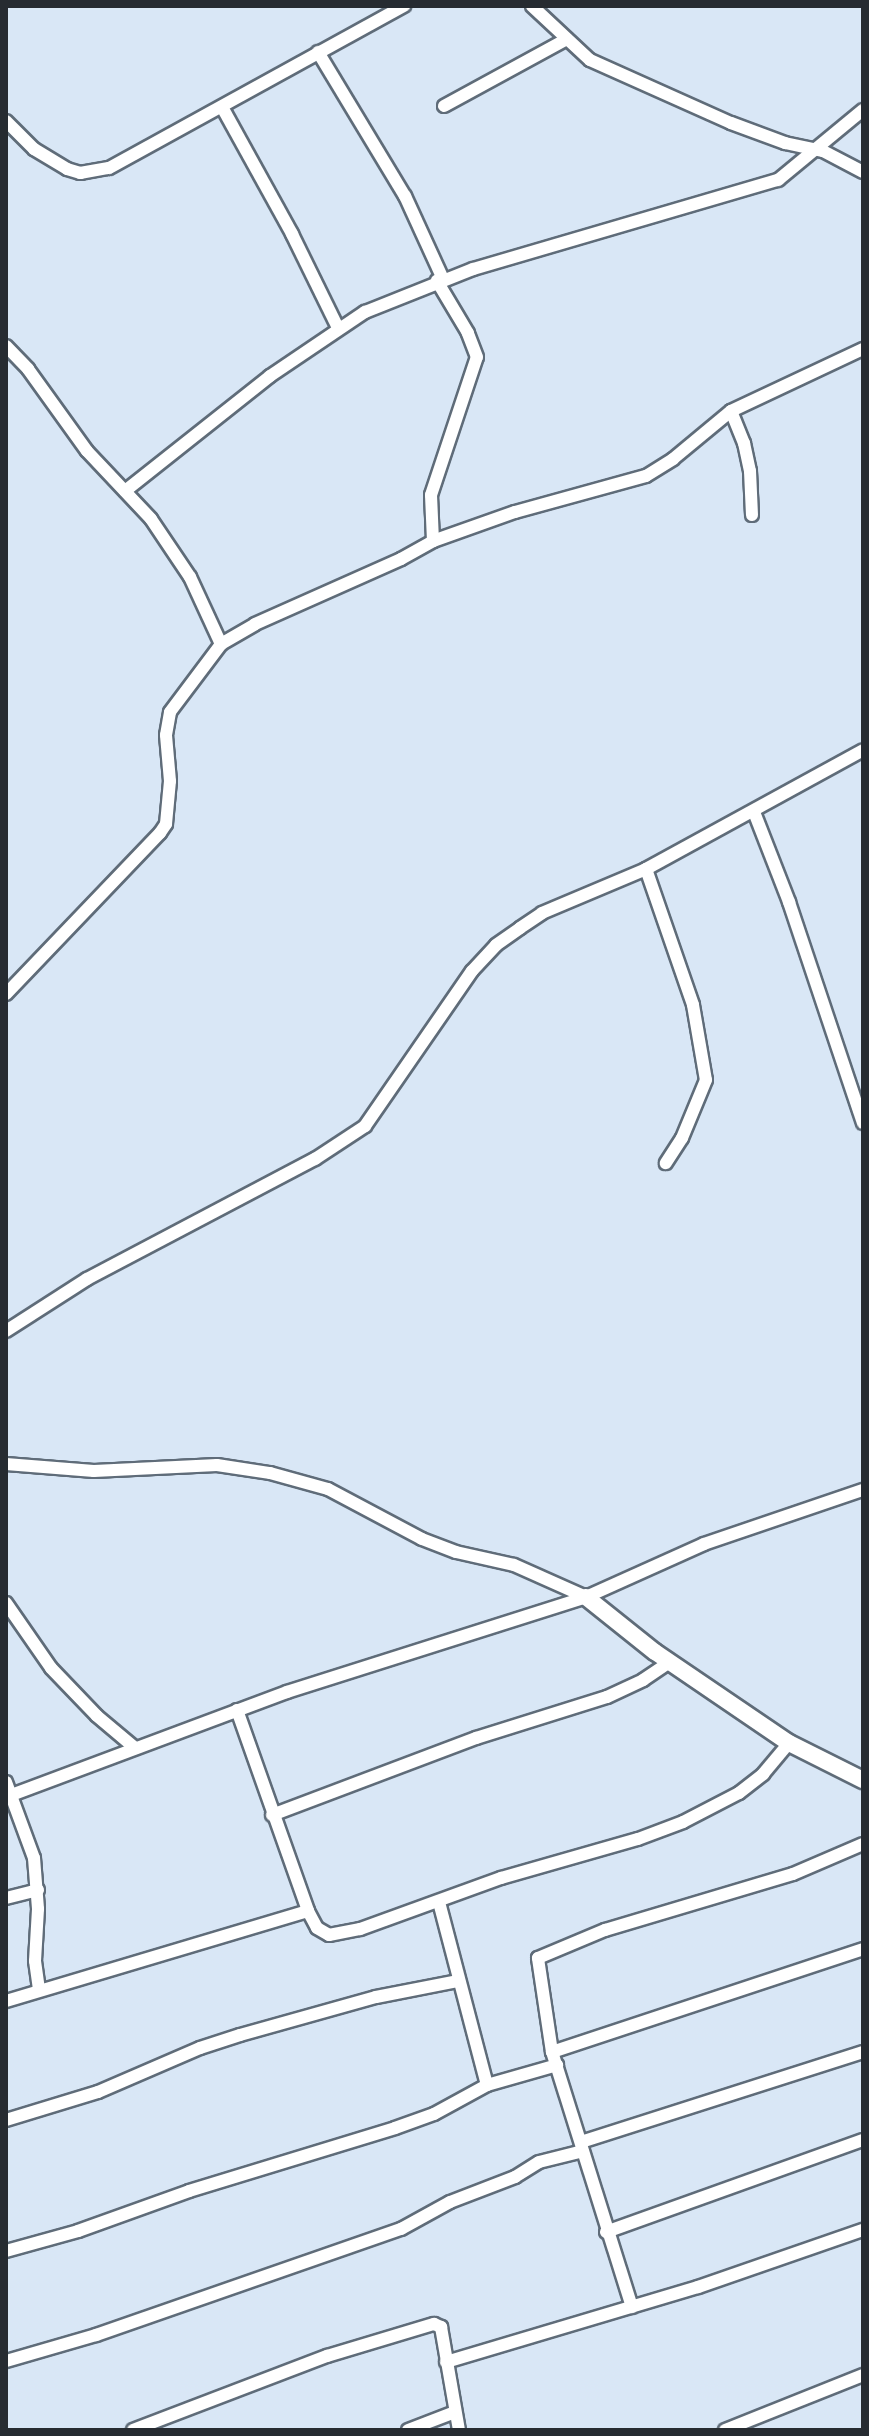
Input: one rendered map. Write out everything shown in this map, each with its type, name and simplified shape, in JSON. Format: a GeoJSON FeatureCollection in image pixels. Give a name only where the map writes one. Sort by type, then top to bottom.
{"type":"FeatureCollection","features":[{"type":"Feature","properties":{"kind":"street"},"geometry":{"type":"LineString","coordinates":[[6,121],[50,160],[80,173],[109,168],[404,6]]}},
{"type":"Feature","properties":{"kind":"street"},"geometry":{"type":"LineString","coordinates":[[532,6],[590,60],[764,137],[815,149],[863,172]]}},
{"type":"Feature","properties":{"kind":"street"},"geometry":{"type":"LineString","coordinates":[[444,106],[567,39]]}},
{"type":"Feature","properties":{"kind":"street"},"geometry":{"type":"LineString","coordinates":[[318,52],[405,196],[477,357],[431,495],[433,541]]}},
{"type":"Feature","properties":{"kind":"street"},"geometry":{"type":"LineString","coordinates":[[222,107],[292,234],[338,328]]}},
{"type":"Feature","properties":{"kind":"street"},"geometry":{"type":"LineString","coordinates":[[125,491],[270,376],[338,328],[388,300],[440,280],[778,180],[863,110]]}},
{"type":"Feature","properties":{"kind":"street"},"geometry":{"type":"LineString","coordinates":[[6,346],[28,369],[87,451],[171,547],[190,577],[221,644]]}},
{"type":"Feature","properties":{"kind":"street"},"geometry":{"type":"LineString","coordinates":[[6,994],[166,824],[170,781],[166,735],[170,712],[221,644],[255,624],[401,559],[433,541],[515,512],[646,476],[673,459],[731,411],[863,349]]}},
{"type":"Feature","properties":{"kind":"street"},"geometry":{"type":"LineString","coordinates":[[731,411],[744,443],[752,488],[752,515]]}},
{"type":"Feature","properties":{"kind":"street"},"geometry":{"type":"LineString","coordinates":[[6,1331],[87,1279],[315,1159],[365,1126],[452,997],[496,945],[542,913],[646,869],[863,750]]}},
{"type":"Feature","properties":{"kind":"street"},"geometry":{"type":"LineString","coordinates":[[754,812],[789,902],[863,1123]]}},
{"type":"Feature","properties":{"kind":"street"},"geometry":{"type":"LineString","coordinates":[[646,869],[693,1005],[706,1080],[682,1138],[666,1163]]}},
{"type":"Feature","properties":{"kind":"street"},"geometry":{"type":"LineString","coordinates":[[6,1464],[94,1471],[217,1465],[296,1478],[328,1489],[422,1539],[456,1552],[514,1565],[586,1597],[670,1662],[789,1743],[863,1780]]}},
{"type":"Feature","properties":{"kind":"street"},"geometry":{"type":"LineString","coordinates":[[9,1796],[237,1710],[586,1597],[704,1544],[863,1490]]}},
{"type":"Feature","properties":{"kind":"street"},"geometry":{"type":"LineString","coordinates":[[6,1603],[51,1668],[97,1716],[135,1748]]}},
{"type":"Feature","properties":{"kind":"street"},"geometry":{"type":"LineString","coordinates":[[272,1815],[489,1734],[607,1697],[643,1680],[670,1662]]}},
{"type":"Feature","properties":{"kind":"street"},"geometry":{"type":"LineString","coordinates":[[237,1710],[308,1911],[322,1934],[337,1935],[501,1878],[638,1839],[683,1822],[739,1793],[763,1774],[789,1743]]}},
{"type":"Feature","properties":{"kind":"street"},"geometry":{"type":"LineString","coordinates":[[6,1782],[34,1858],[38,1890],[35,1961],[39,1990]]}},
{"type":"Feature","properties":{"kind":"street"},"geometry":{"type":"LineString","coordinates":[[632,2307],[552,2052],[538,1963],[540,1954],[652,1914],[793,1874],[863,1844]]}},
{"type":"Feature","properties":{"kind":"street"},"geometry":{"type":"LineString","coordinates":[[6,1898],[38,1890]]}},
{"type":"Feature","properties":{"kind":"street"},"geometry":{"type":"LineString","coordinates":[[439,1902],[487,2085]]}},
{"type":"Feature","properties":{"kind":"street"},"geometry":{"type":"LineString","coordinates":[[6,2001],[308,1911]]}},
{"type":"Feature","properties":{"kind":"street"},"geometry":{"type":"LineString","coordinates":[[552,2052],[863,1949]]}},
{"type":"Feature","properties":{"kind":"street"},"geometry":{"type":"LineString","coordinates":[[6,2120],[98,2092],[200,2048],[240,2035],[390,1993],[458,1981]]}},
{"type":"Feature","properties":{"kind":"street"},"geometry":{"type":"LineString","coordinates":[[6,2361],[96,2335],[401,2229],[450,2202],[515,2177],[539,2162],[863,2052]]}},
{"type":"Feature","properties":{"kind":"street"},"geometry":{"type":"LineString","coordinates":[[6,2251],[395,2128],[434,2114],[487,2085],[557,2065]]}},
{"type":"Feature","properties":{"kind":"street"},"geometry":{"type":"LineString","coordinates":[[606,2232],[863,2140]]}},
{"type":"Feature","properties":{"kind":"street"},"geometry":{"type":"LineString","coordinates":[[446,2362],[632,2307],[863,2230]]}},
{"type":"Feature","properties":{"kind":"street"},"geometry":{"type":"LineString","coordinates":[[133,2430],[327,2356],[434,2324],[441,2327],[459,2430]]}},
{"type":"Feature","properties":{"kind":"street"},"geometry":{"type":"LineString","coordinates":[[725,2430],[863,2375]]}},
{"type":"Feature","properties":{"kind":"street"},"geometry":{"type":"LineString","coordinates":[[408,2430],[455,2412]]}}]}
